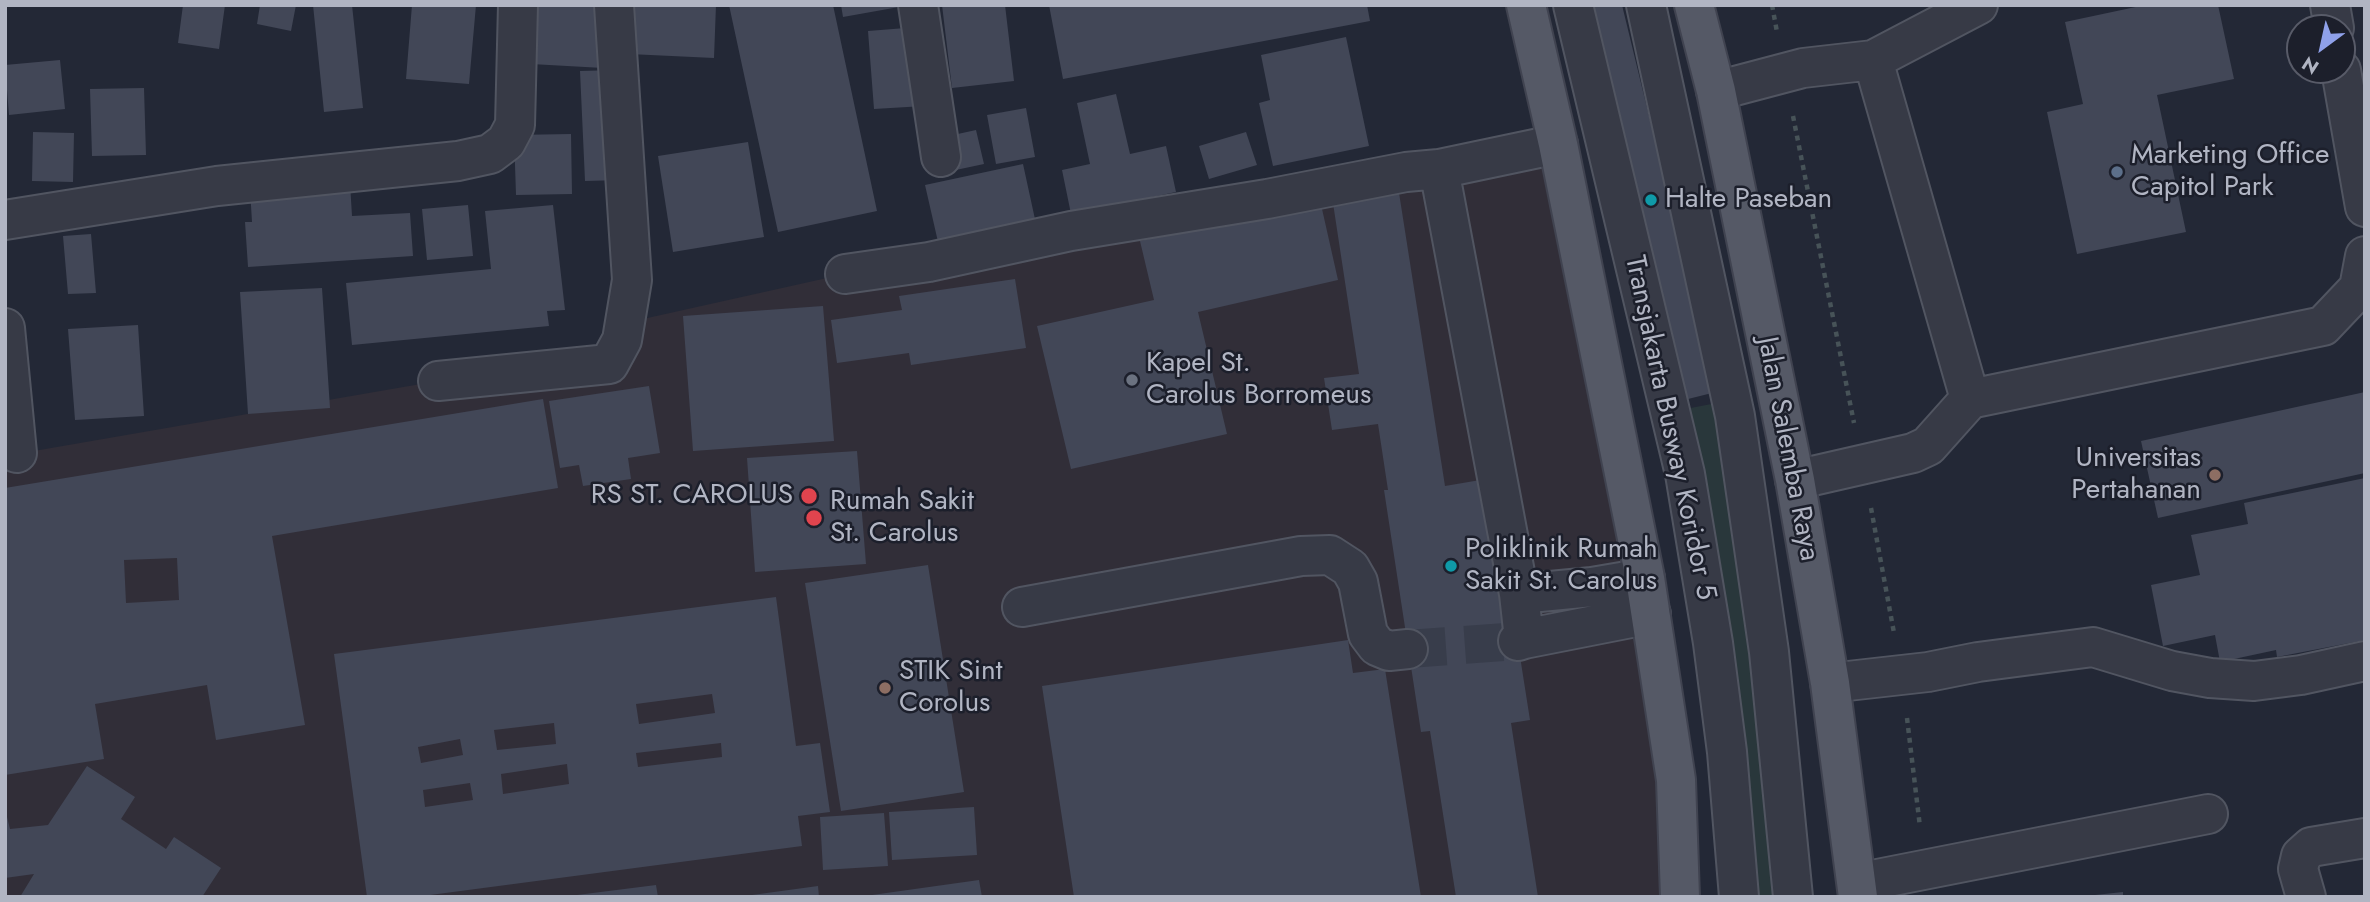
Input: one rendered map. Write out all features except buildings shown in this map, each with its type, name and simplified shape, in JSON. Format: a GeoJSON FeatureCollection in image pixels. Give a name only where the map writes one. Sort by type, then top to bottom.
{"type":"FeatureCollection","features":[{"type":"Feature","properties":{"kind":"main road"},"geometry":{"type":"LineString","coordinates":[[1526,5],[1559,144],[1648,596],[1676,780],[1681,897]]}},
{"type":"Feature","properties":{"kind":"main road","name":"Jalan Salemba Raya"},"geometry":{"type":"LineString","coordinates":[[1694,5],[1716,91],[1795,480],[1830,683],[1858,890]]}},
{"type":"Feature","properties":{"kind":"street"},"geometry":{"type":"LineString","coordinates":[[5,220],[217,186],[458,161],[490,154],[506,142],[515,125],[518,5]]}},
{"type":"Feature","properties":{"kind":"street"},"geometry":{"type":"LineString","coordinates":[[438,382],[609,364],[622,340],[632,280],[614,5]]}},
{"type":"Feature","properties":{"kind":"street"},"geometry":{"type":"LineString","coordinates":[[918,5],[941,158]]}},
{"type":"Feature","properties":{"kind":"street","name":"Transjakarta Busway Koridor 5"},"geometry":{"type":"LineString","coordinates":[[1573,5],[1685,474],[1727,752],[1739,897]]}},
{"type":"Feature","properties":{"kind":"street","name":"Transjakarta Busway Koridor 5"},"geometry":{"type":"LineString","coordinates":[[1646,5],[1735,416],[1769,652],[1793,897]]}},
{"type":"Feature","properties":{"kind":"street"},"geometry":{"type":"LineString","coordinates":[[1716,91],[1803,68],[1873,60],[1978,5]]}},
{"type":"Feature","properties":{"kind":"street"},"geometry":{"type":"LineString","coordinates":[[1873,60],[1970,399]]}},
{"type":"Feature","properties":{"kind":"street"},"geometry":{"type":"LineString","coordinates":[[2343,84],[2365,207]]}},
{"type":"Feature","properties":{"kind":"street"},"geometry":{"type":"LineString","coordinates":[[845,274],[929,262],[1071,231],[1406,172],[1439,169],[1559,144]]}},
{"type":"Feature","properties":{"kind":"street"},"geometry":{"type":"LineString","coordinates":[[1439,169],[1519,594],[1521,640],[1648,596]]}},
{"type":"Feature","properties":{"kind":"street"},"geometry":{"type":"LineString","coordinates":[[1795,480],[1913,453],[1928,446],[1970,399],[2323,326],[2359,288],[2365,256]]}},
{"type":"Feature","properties":{"kind":"street"},"geometry":{"type":"LineString","coordinates":[[5,328],[17,453]]}},
{"type":"Feature","properties":{"kind":"street"},"geometry":{"type":"LineString","coordinates":[[1022,607],[1301,556],[1330,555],[1350,568],[1358,582],[1368,634],[1377,646],[1389,651],[1408,649]]}},
{"type":"Feature","properties":{"kind":"street"},"geometry":{"type":"LineString","coordinates":[[1519,594],[1592,587],[1648,596]]}},
{"type":"Feature","properties":{"kind":"street"},"geometry":{"type":"LineString","coordinates":[[1830,683],[1928,672],[1978,662],[2094,646],[2172,671],[2210,678],[2254,681],[2301,676],[2365,661]]}},
{"type":"Feature","properties":{"kind":"street"},"geometry":{"type":"LineString","coordinates":[[1858,890],[2208,814]]}},
{"type":"Feature","properties":{"kind":"street"},"geometry":{"type":"LineString","coordinates":[[2305,897],[2298,869],[2301,856],[2311,847],[2365,838]]}},
{"type":"Feature","properties":{"kind":"shaded area","name":"Rumah Sakit St. Carolus"},"geometry":{"type":"Polygon","coordinates":[[[1552,151],[1680,897],[5,897],[5,456],[438,381],[609,364],[625,323],[845,274],[1552,151]]]}},
{"type":"Feature","properties":{"kind":"shaded area"},"geometry":{"type":"Polygon","coordinates":[[[1732,400],[1791,897],[1739,897],[1670,412],[1732,400]]]}},
{"type":"Feature","properties":{"kind":"tunnel"},"geometry":{"type":"LineString","coordinates":[[1408,649],[1518,641]]}},
{"type":"Feature","properties":{"kind":"place","name":"Marketing Office Capitol Park"},"geometry":{"type":"Point","coordinates":[2117,172]}},
{"type":"Feature","properties":{"kind":"place","name":"Halte Paseban"},"geometry":{"type":"Point","coordinates":[1651,200]}},
{"type":"Feature","properties":{"kind":"place","name":"Kapel St. Carolus Borromeus"},"geometry":{"type":"Point","coordinates":[1132,380]}},
{"type":"Feature","properties":{"kind":"place","name":"Universitas Pertahanan"},"geometry":{"type":"Point","coordinates":[2215,475]}},
{"type":"Feature","properties":{"kind":"place","name":"RS ST. CAROLUS"},"geometry":{"type":"Point","coordinates":[809,496]}},
{"type":"Feature","properties":{"kind":"place","name":"Rumah Sakit St. Carolus"},"geometry":{"type":"Point","coordinates":[814,518]}},
{"type":"Feature","properties":{"kind":"place","name":"Poliklinik Rumah Sakit St. Carolus"},"geometry":{"type":"Point","coordinates":[1451,566]}},
{"type":"Feature","properties":{"kind":"place","name":"STIK Sint Corolus"},"geometry":{"type":"Point","coordinates":[885,688]}}]}
